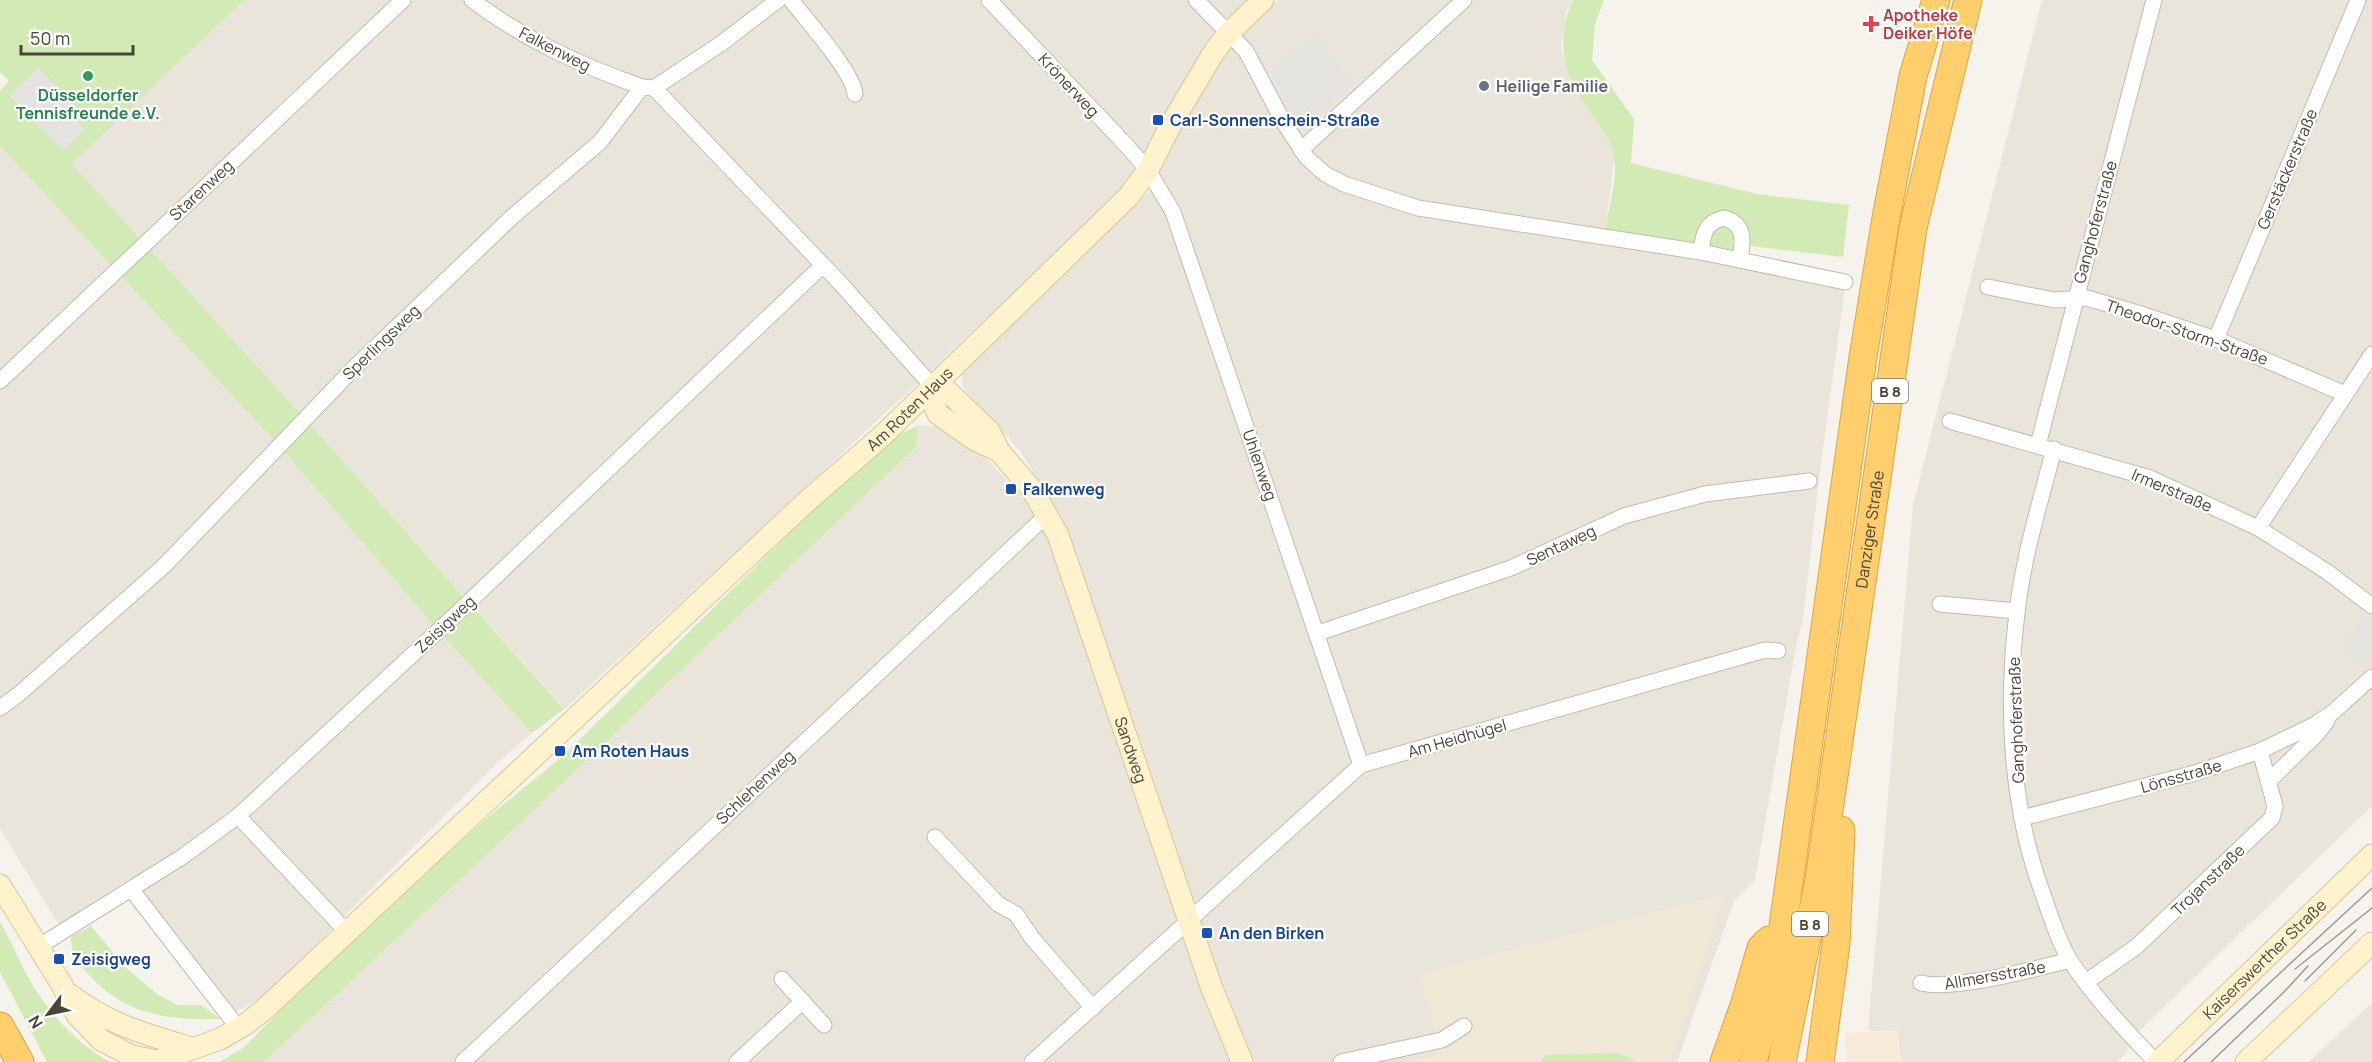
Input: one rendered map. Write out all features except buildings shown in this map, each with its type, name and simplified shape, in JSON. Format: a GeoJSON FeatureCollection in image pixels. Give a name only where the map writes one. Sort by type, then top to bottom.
{"type":"FeatureCollection","features":[{"type":"Feature","properties":{"kind":"highway"},"geometry":{"type":"LineString","coordinates":[[1913,76],[1920,0]]}},
{"type":"Feature","properties":{"kind":"highway","name":"Danziger Straße"},"geometry":{"type":"LineString","coordinates":[[1753,1062],[1765,1016],[1783,926],[1863,357],[1886,218],[1913,76],[1936,0]]}},
{"type":"Feature","properties":{"kind":"highway","name":"Danziger Straße"},"geometry":{"type":"LineString","coordinates":[[1782,1062],[1819,880],[1913,228],[1968,0]]}},
{"type":"Feature","properties":{"kind":"highway"},"geometry":{"type":"LineString","coordinates":[[1820,1062],[1833,976],[1840,885],[1841,819],[1833,786]]}},
{"type":"Feature","properties":{"kind":"highway"},"geometry":{"type":"LineString","coordinates":[[1724,1062],[1761,948],[1783,926]]}},
{"type":"Feature","properties":{"kind":"highway"},"geometry":{"type":"LineString","coordinates":[[0,1026],[20,1062]]}},
{"type":"Feature","properties":{"kind":"street","name":"Starenweg"},"geometry":{"type":"LineString","coordinates":[[0,381],[403,0]]}},
{"type":"Feature","properties":{"kind":"street","name":"Falkenweg"},"geometry":{"type":"LineString","coordinates":[[472,0],[495,17],[562,56],[648,87],[823,265],[933,387]]}},
{"type":"Feature","properties":{"kind":"street","name":"Sperlingsweg"},"geometry":{"type":"LineString","coordinates":[[0,708],[19,694],[164,566],[354,368],[512,217],[600,142],[648,87],[722,43],[778,0]]}},
{"type":"Feature","properties":{"kind":"street"},"geometry":{"type":"LineString","coordinates":[[791,0],[854,84],[855,94]]}},
{"type":"Feature","properties":{"kind":"street","name":"Krönerweg"},"geometry":{"type":"LineString","coordinates":[[989,0],[1148,170]]}},
{"type":"Feature","properties":{"kind":"street"},"geometry":{"type":"LineString","coordinates":[[1196,0],[1246,51],[1301,150],[1315,167],[1335,180],[1418,208],[1701,252],[1845,282]]}},
{"type":"Feature","properties":{"kind":"street","name":"Am Roten Haus"},"geometry":{"type":"LineString","coordinates":[[158,1061],[220,1039],[239,1029],[267,1006],[806,502],[882,436],[1129,196],[1148,170],[1190,90],[1228,34],[1263,0]]}},
{"type":"Feature","properties":{"kind":"street"},"geometry":{"type":"LineString","coordinates":[[1301,150],[1464,0]]}},
{"type":"Feature","properties":{"kind":"street","name":"Ganghoferstraße"},"geometry":{"type":"LineString","coordinates":[[2038,445],[2154,0]]}},
{"type":"Feature","properties":{"kind":"street","name":"Gerstäckerstraße"},"geometry":{"type":"LineString","coordinates":[[2216,339],[2358,0]]}},
{"type":"Feature","properties":{"kind":"street","name":"Uhlenweg"},"geometry":{"type":"LineString","coordinates":[[1148,170],[1173,212],[1361,765]]}},
{"type":"Feature","properties":{"kind":"street"},"geometry":{"type":"LineString","coordinates":[[1701,252],[1706,228],[1711,222],[1724,218],[1733,220],[1742,232],[1740,261]]}},
{"type":"Feature","properties":{"kind":"street","name":"Zeisigweg"},"geometry":{"type":"LineString","coordinates":[[38,947],[182,856],[238,816],[460,610],[823,265]]}},
{"type":"Feature","properties":{"kind":"street","name":"Theodor-Storm-Straße"},"geometry":{"type":"LineString","coordinates":[[1988,287],[2054,300],[2087,298],[2216,339],[2345,394]]}},
{"type":"Feature","properties":{"kind":"street"},"geometry":{"type":"LineString","coordinates":[[2258,528],[2372,354]]}},
{"type":"Feature","properties":{"kind":"street"},"geometry":{"type":"LineString","coordinates":[[882,436],[897,435],[924,417],[938,414],[933,387]]}},
{"type":"Feature","properties":{"kind":"street","name":"Sandweg"},"geometry":{"type":"LineString","coordinates":[[933,387],[989,431],[999,451],[1019,472],[1048,514],[1058,535],[1210,986],[1242,1062]]}},
{"type":"Feature","properties":{"kind":"street","name":"Sandweg"},"geometry":{"type":"LineString","coordinates":[[938,414],[975,440],[999,451]]}},
{"type":"Feature","properties":{"kind":"street","name":"Irmerstraße"},"geometry":{"type":"LineString","coordinates":[[1950,421],[2150,478],[2258,528],[2326,571],[2372,606]]}},
{"type":"Feature","properties":{"kind":"street","name":"Ganghoferstraße"},"geometry":{"type":"LineString","coordinates":[[2054,449],[2030,540],[2017,611],[2013,657],[2014,770],[2022,818],[2034,869],[2051,919],[2070,960],[2103,1004],[2157,1062]]}},
{"type":"Feature","properties":{"kind":"street","name":"Sentaweg"},"geometry":{"type":"LineString","coordinates":[[1318,633],[1510,568],[1624,516],[1705,494],[1809,481]]}},
{"type":"Feature","properties":{"kind":"street","name":"Schlehenweg"},"geometry":{"type":"LineString","coordinates":[[463,1062],[1048,514]]}},
{"type":"Feature","properties":{"kind":"street"},"geometry":{"type":"LineString","coordinates":[[1940,604],[2017,611]]}},
{"type":"Feature","properties":{"kind":"street","name":"Am Heidhügel"},"geometry":{"type":"LineString","coordinates":[[1189,922],[1361,765],[1765,650],[1778,651]]}},
{"type":"Feature","properties":{"kind":"street","name":"Lönsstraße"},"geometry":{"type":"LineString","coordinates":[[2269,781],[2317,734],[2332,714],[2372,677]]}},
{"type":"Feature","properties":{"kind":"street","name":"Lönsstraße"},"geometry":{"type":"LineString","coordinates":[[2022,818],[2195,773],[2260,751],[2332,714]]}},
{"type":"Feature","properties":{"kind":"street","name":"Trojanstraße"},"geometry":{"type":"LineString","coordinates":[[2086,982],[2136,947],[2272,818],[2275,806],[2260,751]]}},
{"type":"Feature","properties":{"kind":"street"},"geometry":{"type":"LineString","coordinates":[[238,816],[347,932]]}},
{"type":"Feature","properties":{"kind":"street"},"geometry":{"type":"LineString","coordinates":[[935,837],[998,904],[1016,914],[1032,939],[1093,1008]]}},
{"type":"Feature","properties":{"kind":"street","name":"Kaiserswerther Straße"},"geometry":{"type":"LineString","coordinates":[[2157,1062],[2372,855]]}},
{"type":"Feature","properties":{"kind":"street"},"geometry":{"type":"LineString","coordinates":[[0,885],[65,991],[76,1016],[101,1040],[132,1056],[158,1061]]}},
{"type":"Feature","properties":{"kind":"street"},"geometry":{"type":"LineString","coordinates":[[131,889],[239,1029]]}},
{"type":"Feature","properties":{"kind":"street"},"geometry":{"type":"LineString","coordinates":[[1032,1062],[1189,922]]}},
{"type":"Feature","properties":{"kind":"street"},"geometry":{"type":"LineString","coordinates":[[2246,1062],[2266,1054],[2372,943]]}},
{"type":"Feature","properties":{"kind":"street","name":"Allmersstraße"},"geometry":{"type":"LineString","coordinates":[[1921,983],[1934,986],[2004,975],[2070,960]]}},
{"type":"Feature","properties":{"kind":"street"},"geometry":{"type":"LineString","coordinates":[[782,979],[824,1024]]}},
{"type":"Feature","properties":{"kind":"street"},"geometry":{"type":"LineString","coordinates":[[65,991],[94,1013],[138,1033],[192,1048]]}},
{"type":"Feature","properties":{"kind":"street"},"geometry":{"type":"LineString","coordinates":[[737,1062],[803,1001]]}},
{"type":"Feature","properties":{"kind":"street"},"geometry":{"type":"LineString","coordinates":[[1341,1062],[1442,1040],[1464,1026]]}},
{"type":"Feature","properties":{"kind":"shaded area"},"geometry":{"type":"Polygon","coordinates":[[[244,0],[1252,0],[1152,141],[1124,187],[919,382],[565,709],[308,422],[72,164],[244,0]]]}},
{"type":"Feature","properties":{"kind":"shaded area"},"geometry":{"type":"Polygon","coordinates":[[[1278,0],[1572,0],[1566,12],[1561,48],[1573,89],[1617,139],[1605,230],[1845,288],[1819,478],[1803,620],[1795,652],[1755,880],[1734,901],[1677,1062],[1255,1062],[1225,997],[1061,517],[1021,452],[963,388],[961,369],[1152,189],[1195,100],[1228,48],[1278,0]]]}},
{"type":"Feature","properties":{"kind":"shaded area"},"geometry":{"type":"Polygon","coordinates":[[[2042,0],[2372,0],[2372,806],[2135,1035],[2126,1053],[2117,1062],[1901,1062],[1897,1031],[1868,1031],[1913,505],[2042,0]]]}},
{"type":"Feature","properties":{"kind":"shaded area"},"geometry":{"type":"Polygon","coordinates":[[[1314,38],[1354,84],[1302,132],[1272,74],[1314,38]]]}},
{"type":"Feature","properties":{"kind":"shaded area"},"geometry":{"type":"Polygon","coordinates":[[[39,68],[86,117],[79,123],[85,130],[63,151],[9,95],[39,68]]]}},
{"type":"Feature","properties":{"kind":"shaded area"},"geometry":{"type":"Polygon","coordinates":[[[0,146],[283,450],[435,627],[532,733],[498,762],[268,993],[234,1014],[129,879],[59,925],[0,829],[0,146]]]}},
{"type":"Feature","properties":{"kind":"shaded area"},"geometry":{"type":"Polygon","coordinates":[[[918,425],[943,427],[977,448],[1046,523],[1235,1062],[264,1062],[494,848],[916,447],[918,425]]]}},
{"type":"Feature","properties":{"kind":"shaded area"},"geometry":{"type":"Polygon","coordinates":[[[2366,615],[2372,620],[2371,667],[2343,645],[2366,615]]]}},
{"type":"Feature","properties":{"kind":"shaded area"},"geometry":{"type":"Polygon","coordinates":[[[1724,894],[1670,1062],[1409,1062],[1441,1054],[1420,974],[1724,894]]]}},
{"type":"Feature","properties":{"kind":"shaded area"},"geometry":{"type":"Polygon","coordinates":[[[2372,1003],[2372,1062],[2308,1062],[2372,1003]]]}},
{"type":"Feature","properties":{"kind":"shaded area"},"geometry":{"type":"Polygon","coordinates":[[[1897,1031],[1901,1062],[1847,1062],[1845,1033],[1897,1031]]]}},
{"type":"Feature","properties":{"kind":"green space"},"geometry":{"type":"Polygon","coordinates":[[[0,0],[244,0],[72,164],[308,422],[564,709],[532,733],[435,627],[283,450],[0,146],[0,91],[9,81],[0,72],[0,0]]]}},
{"type":"Feature","properties":{"kind":"green space"},"geometry":{"type":"Polygon","coordinates":[[[1573,0],[1604,0],[1595,24],[1592,60],[1634,119],[1631,163],[1757,194],[1849,205],[1843,257],[1750,246],[1748,252],[1605,230],[1614,181],[1614,154],[1606,134],[1581,99],[1566,68],[1563,44],[1565,22],[1573,0]]]}},
{"type":"Feature","properties":{"kind":"green space"},"geometry":{"type":"Polygon","coordinates":[[[918,425],[916,447],[494,848],[264,1062],[219,1062],[243,1048],[357,933],[488,817],[563,756],[878,446],[918,425]]]}},
{"type":"Feature","properties":{"kind":"green space"},"geometry":{"type":"Polygon","coordinates":[[[0,922],[47,1007],[76,1038],[110,1062],[47,1062],[0,972],[0,922]]]}},
{"type":"Feature","properties":{"kind":"green space"},"geometry":{"type":"Polygon","coordinates":[[[91,926],[125,967],[158,995],[178,1005],[201,1005],[221,1019],[183,1018],[149,1013],[117,999],[88,974],[73,953],[71,937],[91,926]]]}},
{"type":"Feature","properties":{"kind":"green space"},"geometry":{"type":"Polygon","coordinates":[[[1616,1053],[1631,1058],[1634,1062],[1541,1062],[1545,1055],[1616,1053]]]}},
{"type":"Feature","properties":{"kind":"tram line"},"geometry":{"type":"LineString","coordinates":[[2184,1062],[2372,888]]}},
{"type":"Feature","properties":{"kind":"tram line"},"geometry":{"type":"LineString","coordinates":[[2295,969],[2372,908]]}},
{"type":"Feature","properties":{"kind":"tram line"},"geometry":{"type":"LineString","coordinates":[[2305,981],[2356,930]]}},
{"type":"Feature","properties":{"kind":"tram line"},"geometry":{"type":"LineString","coordinates":[[2211,1062],[2308,966]]}},
{"type":"Feature","properties":{"kind":"place","name":"Apotheke Deiker Höfe"},"geometry":{"type":"Point","coordinates":[1871,24]}},
{"type":"Feature","properties":{"kind":"place","name":"Düsseldorfer Tennisfreunde e.V."},"geometry":{"type":"Point","coordinates":[88,76]}},
{"type":"Feature","properties":{"kind":"place","name":"Heilige Familie"},"geometry":{"type":"Point","coordinates":[1484,86]}},
{"type":"Feature","properties":{"kind":"place","name":"Carl-Sonnenschein-Straße"},"geometry":{"type":"Point","coordinates":[1158,120]}},
{"type":"Feature","properties":{"kind":"place","name":"Falkenweg"},"geometry":{"type":"Point","coordinates":[1011,489]}},
{"type":"Feature","properties":{"kind":"place","name":"Am Roten Haus"},"geometry":{"type":"Point","coordinates":[560,751]}},
{"type":"Feature","properties":{"kind":"place","name":"An den Birken"},"geometry":{"type":"Point","coordinates":[1207,933]}},
{"type":"Feature","properties":{"kind":"place","name":"Zeisigweg"},"geometry":{"type":"Point","coordinates":[59,959]}}]}
